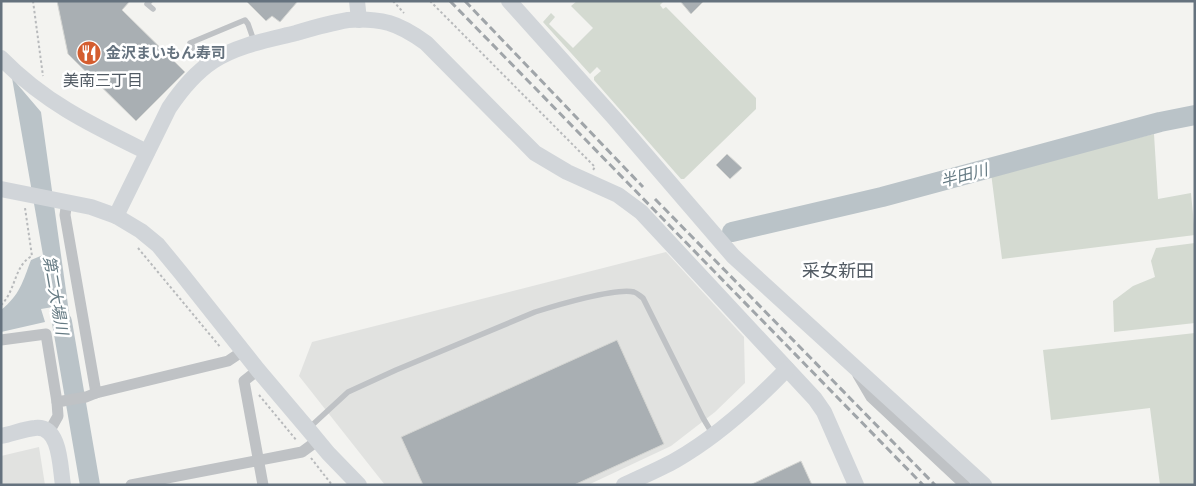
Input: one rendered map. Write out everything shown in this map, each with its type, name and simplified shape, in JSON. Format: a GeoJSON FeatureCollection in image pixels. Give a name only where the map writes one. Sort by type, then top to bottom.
{"type":"FeatureCollection","features":[{"type":"Feature","properties":{"kind":"street"},"geometry":{"type":"LineString","coordinates":[[357,1],[359,20]]}},
{"type":"Feature","properties":{"kind":"street"},"geometry":{"type":"LineString","coordinates":[[509,1],[615,119],[733,256],[984,485]]}},
{"type":"Feature","properties":{"kind":"street"},"geometry":{"type":"LineString","coordinates":[[116,216],[177,96],[194,76],[206,66],[222,56],[255,44],[327,25],[349,20],[389,23],[415,35],[430,47],[535,153],[567,172],[628,200],[641,212],[809,391],[824,412],[856,485]]}},
{"type":"Feature","properties":{"kind":"street"},"geometry":{"type":"LineString","coordinates":[[1,58],[45,97],[69,112],[147,152]]}},
{"type":"Feature","properties":{"kind":"street"},"geometry":{"type":"LineString","coordinates":[[1,190],[25,199],[63,201],[91,207],[116,216],[141,231],[158,245],[181,272],[237,356],[252,375],[314,443],[349,485]]}},
{"type":"Feature","properties":{"kind":"street"},"geometry":{"type":"LineString","coordinates":[[63,201],[91,395]]}},
{"type":"Feature","properties":{"kind":"street"},"geometry":{"type":"LineString","coordinates":[[1,340],[46,334],[63,402],[49,432]]}},
{"type":"Feature","properties":{"kind":"street"},"geometry":{"type":"LineString","coordinates":[[63,402],[237,356]]}},
{"type":"Feature","properties":{"kind":"street"},"geometry":{"type":"LineString","coordinates":[[852,365],[871,397],[965,485]]}},
{"type":"Feature","properties":{"kind":"street"},"geometry":{"type":"LineString","coordinates":[[624,485],[674,461],[714,436],[788,369]]}},
{"type":"Feature","properties":{"kind":"street"},"geometry":{"type":"LineString","coordinates":[[252,375],[244,382],[263,485]]}},
{"type":"Feature","properties":{"kind":"street"},"geometry":{"type":"LineString","coordinates":[[1,436],[35,428],[42,428],[49,432],[56,440],[63,485]]}},
{"type":"Feature","properties":{"kind":"street"},"geometry":{"type":"LineString","coordinates":[[131,485],[259,460],[314,443]]}},
{"type":"Feature","properties":{"kind":"street"},"geometry":{"type":"LineString","coordinates":[[314,443],[360,485]]}},
{"type":"Feature","properties":{"kind":"lane"},"geometry":{"type":"LineString","coordinates":[[150,1],[148,4],[153,9]]}},
{"type":"Feature","properties":{"kind":"lane"},"geometry":{"type":"LineString","coordinates":[[206,66],[190,43],[245,20],[255,44]]}},
{"type":"Feature","properties":{"kind":"lane"},"geometry":{"type":"LineString","coordinates":[[211,25],[215,33]]}},
{"type":"Feature","properties":{"kind":"lane"},"geometry":{"type":"LineString","coordinates":[[314,443],[348,392],[535,312],[559,304],[620,290],[635,292],[643,298],[703,418],[714,436]]}},
{"type":"Feature","properties":{"kind":"path"},"geometry":{"type":"LineString","coordinates":[[33,1],[45,97]]}},
{"type":"Feature","properties":{"kind":"path"},"geometry":{"type":"LineString","coordinates":[[430,1],[595,167],[592,174]]}},
{"type":"Feature","properties":{"kind":"path"},"geometry":{"type":"LineString","coordinates":[[1,305],[12,290],[23,262],[32,256],[25,199]]}},
{"type":"Feature","properties":{"kind":"path"},"geometry":{"type":"LineString","coordinates":[[134,243],[237,356]]}},
{"type":"Feature","properties":{"kind":"path"},"geometry":{"type":"LineString","coordinates":[[252,375],[314,443],[332,485]]}},
{"type":"Feature","properties":{"kind":"shaded area"},"geometry":{"type":"Polygon","coordinates":[[[577,1],[664,1],[660,5],[663,9],[666,7],[756,98],[756,109],[684,179],[681,179],[594,80],[594,77],[601,71],[597,67],[590,74],[543,22],[551,13],[555,17],[549,24],[573,48],[593,28],[571,6],[577,1]]]}},
{"type":"Feature","properties":{"kind":"shaded area"},"geometry":{"type":"Polygon","coordinates":[[[1154,134],[1158,199],[1191,193],[1195,235],[1002,259],[991,173],[1154,134]]]}},
{"type":"Feature","properties":{"kind":"shaded area"},"geometry":{"type":"Polygon","coordinates":[[[1195,243],[1195,323],[1114,332],[1113,301],[1133,286],[1155,277],[1151,261],[1156,248],[1195,243]]]}},
{"type":"Feature","properties":{"kind":"shaded area"},"geometry":{"type":"Polygon","coordinates":[[[666,252],[744,337],[745,383],[715,412],[671,446],[588,485],[385,485],[299,376],[312,342],[666,252]]]}},
{"type":"Feature","properties":{"kind":"shaded area"},"geometry":{"type":"Polygon","coordinates":[[[1195,333],[1195,485],[1160,485],[1150,408],[1051,420],[1043,350],[1195,333]]]}},
{"type":"Feature","properties":{"kind":"shaded area"},"geometry":{"type":"Polygon","coordinates":[[[39,447],[45,485],[1,485],[1,456],[39,447]]]}},
{"type":"Feature","properties":{"kind":"water"},"geometry":{"type":"Polygon","coordinates":[[[12,78],[41,112],[74,348],[63,350],[53,307],[41,309],[45,322],[1,332],[1,310],[17,293],[31,260],[43,255],[12,78]]]}},
{"type":"Feature","properties":{"kind":"building"},"geometry":{"type":"Polygon","coordinates":[[[57,1],[130,1],[122,10],[185,72],[136,121],[68,54],[57,1]]]}},
{"type":"Feature","properties":{"kind":"building"},"geometry":{"type":"Polygon","coordinates":[[[246,1],[298,1],[280,22],[272,16],[266,21],[246,1]]]}},
{"type":"Feature","properties":{"kind":"building"},"geometry":{"type":"Polygon","coordinates":[[[680,1],[704,1],[691,14],[680,1]]]}},
{"type":"Feature","properties":{"kind":"building"},"geometry":{"type":"Polygon","coordinates":[[[727,154],[742,168],[730,179],[716,165],[727,154]]]}},
{"type":"Feature","properties":{"kind":"building"},"geometry":{"type":"Polygon","coordinates":[[[617,340],[664,444],[574,485],[423,485],[401,437],[617,340]]]}},
{"type":"Feature","properties":{"kind":"building"},"geometry":{"type":"Polygon","coordinates":[[[801,461],[812,485],[750,485],[801,461]]]}},
{"type":"Feature","properties":{"kind":"waterway","name":"半田川"},"geometry":{"type":"LineString","coordinates":[[732,232],[882,197],[1160,122],[1195,115]]}},
{"type":"Feature","properties":{"kind":"waterway","name":"第二大場川"},"geometry":{"type":"LineString","coordinates":[[62,322],[90,485]]}},
{"type":"Feature","properties":{"kind":"railway"},"geometry":{"type":"LineString","coordinates":[[450,1],[923,485]]}},
{"type":"Feature","properties":{"kind":"railway"},"geometry":{"type":"LineString","coordinates":[[465,1],[643,187]]}},
{"type":"Feature","properties":{"kind":"railway"},"geometry":{"type":"LineString","coordinates":[[655,199],[935,485]]}},
{"type":"Feature","properties":{"kind":"place","name":"金沢まいもん寿司"},"geometry":{"type":"Point","coordinates":[89,53]}},
{"type":"Feature","properties":{"kind":"district","name":"美南三丁目"},"geometry":{"type":"Point","coordinates":[103,80]}},
{"type":"Feature","properties":{"kind":"district","name":"采女新田"},"geometry":{"type":"Point","coordinates":[838,271]}}]}
